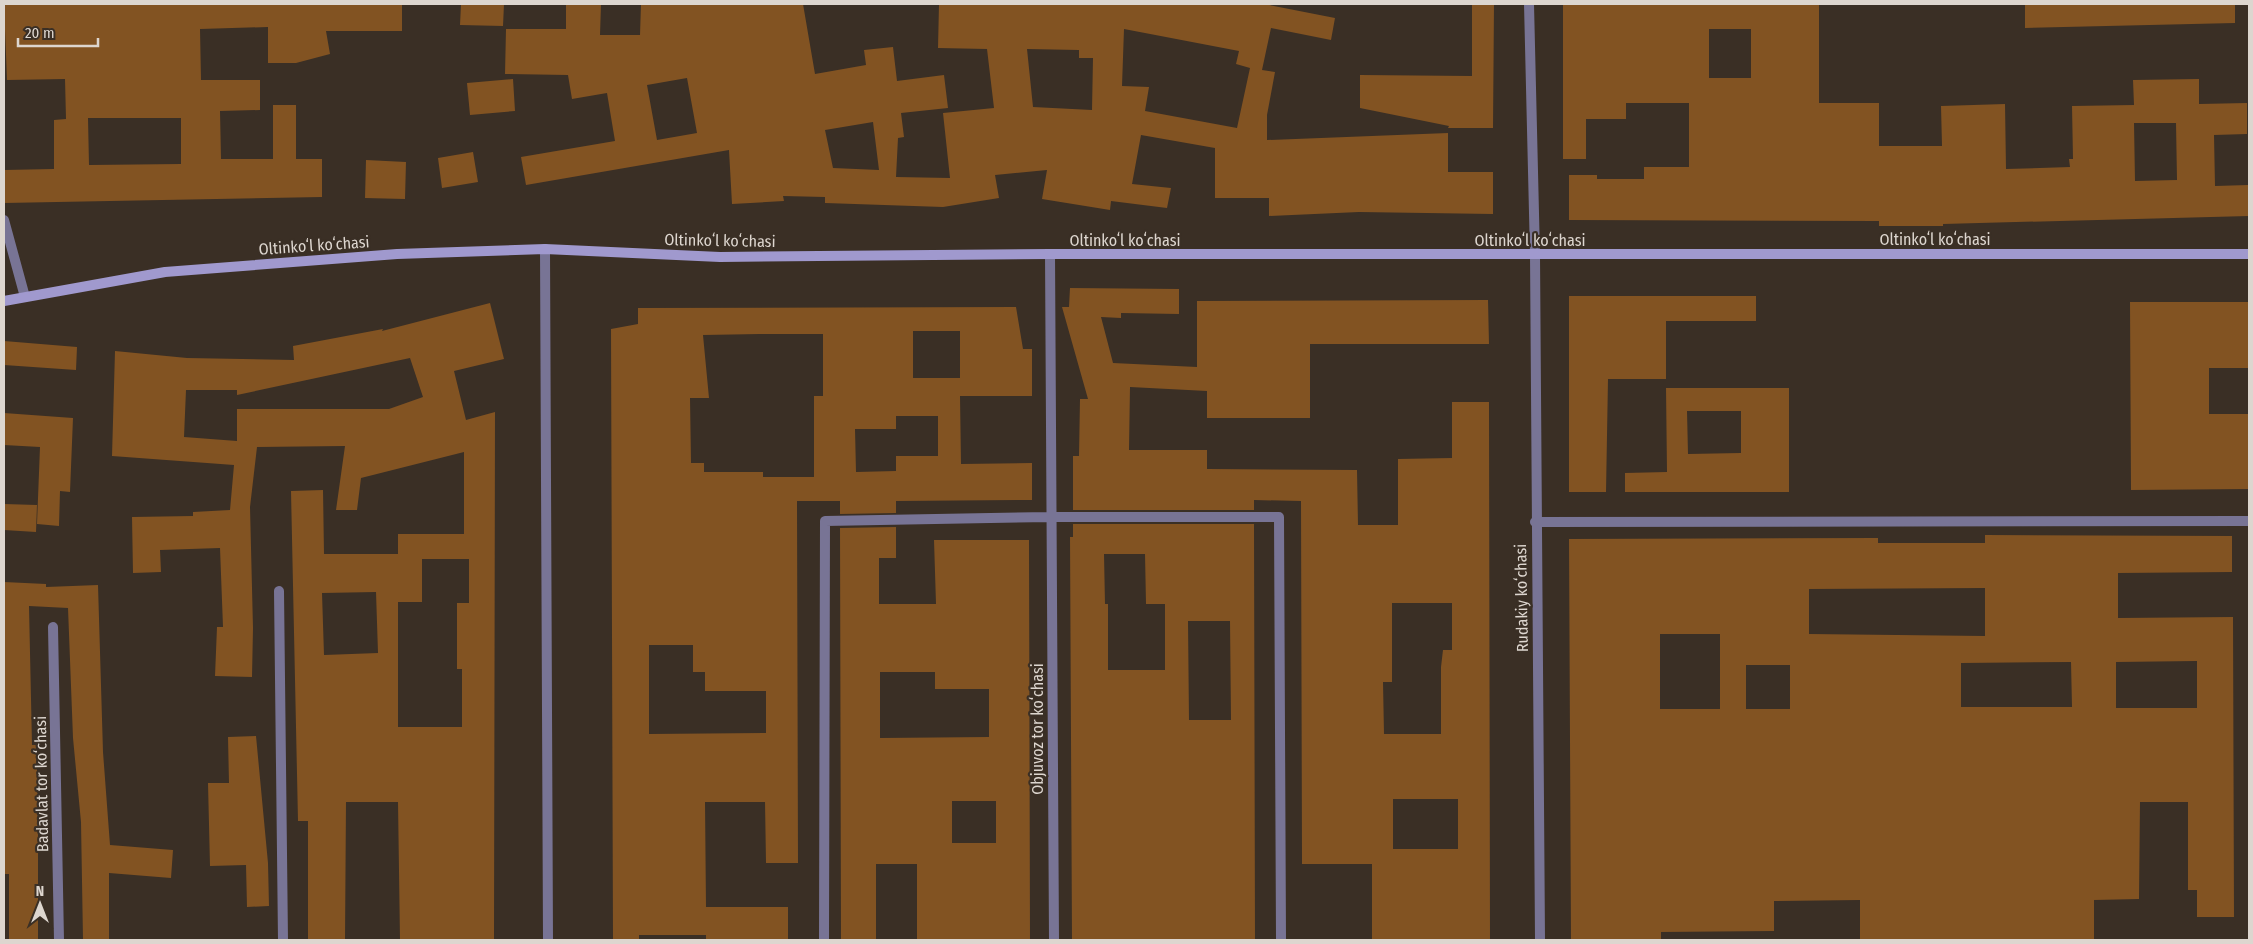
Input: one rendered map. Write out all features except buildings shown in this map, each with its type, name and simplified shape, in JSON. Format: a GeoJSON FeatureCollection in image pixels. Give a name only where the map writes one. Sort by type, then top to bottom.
{"type":"FeatureCollection","features":[{"type":"Feature","properties":{"kind":"main road","name":"Oltinkoʻl koʻchasi"},"geometry":{"type":"LineString","coordinates":[[4,300],[165,272],[397,254],[545,249],[720,257],[1050,254],[2249,254]]}},
{"type":"Feature","properties":{"kind":"street","name":"Rudakiy koʻchasi"},"geometry":{"type":"LineString","coordinates":[[1530,4],[1535,255],[1535,522],[1540,940]]}},
{"type":"Feature","properties":{"kind":"street"},"geometry":{"type":"LineString","coordinates":[[4,220],[25,297]]}},
{"type":"Feature","properties":{"kind":"street"},"geometry":{"type":"LineString","coordinates":[[545,249],[548,940]]}},
{"type":"Feature","properties":{"kind":"street","name":"Objuvoz tor koʻchasi"},"geometry":{"type":"LineString","coordinates":[[1050,254],[1050,517],[1054,940]]}},
{"type":"Feature","properties":{"kind":"street"},"geometry":{"type":"LineString","coordinates":[[824,940],[825,521],[1050,517],[1279,517],[1281,940]]}},
{"type":"Feature","properties":{"kind":"street"},"geometry":{"type":"LineString","coordinates":[[1535,522],[2249,521]]}},
{"type":"Feature","properties":{"kind":"street"},"geometry":{"type":"LineString","coordinates":[[279,591],[283,940]]}},
{"type":"Feature","properties":{"kind":"street","name":"Badavlat tor koʻchasi"},"geometry":{"type":"LineString","coordinates":[[53,627],[59,940]]}}]}
